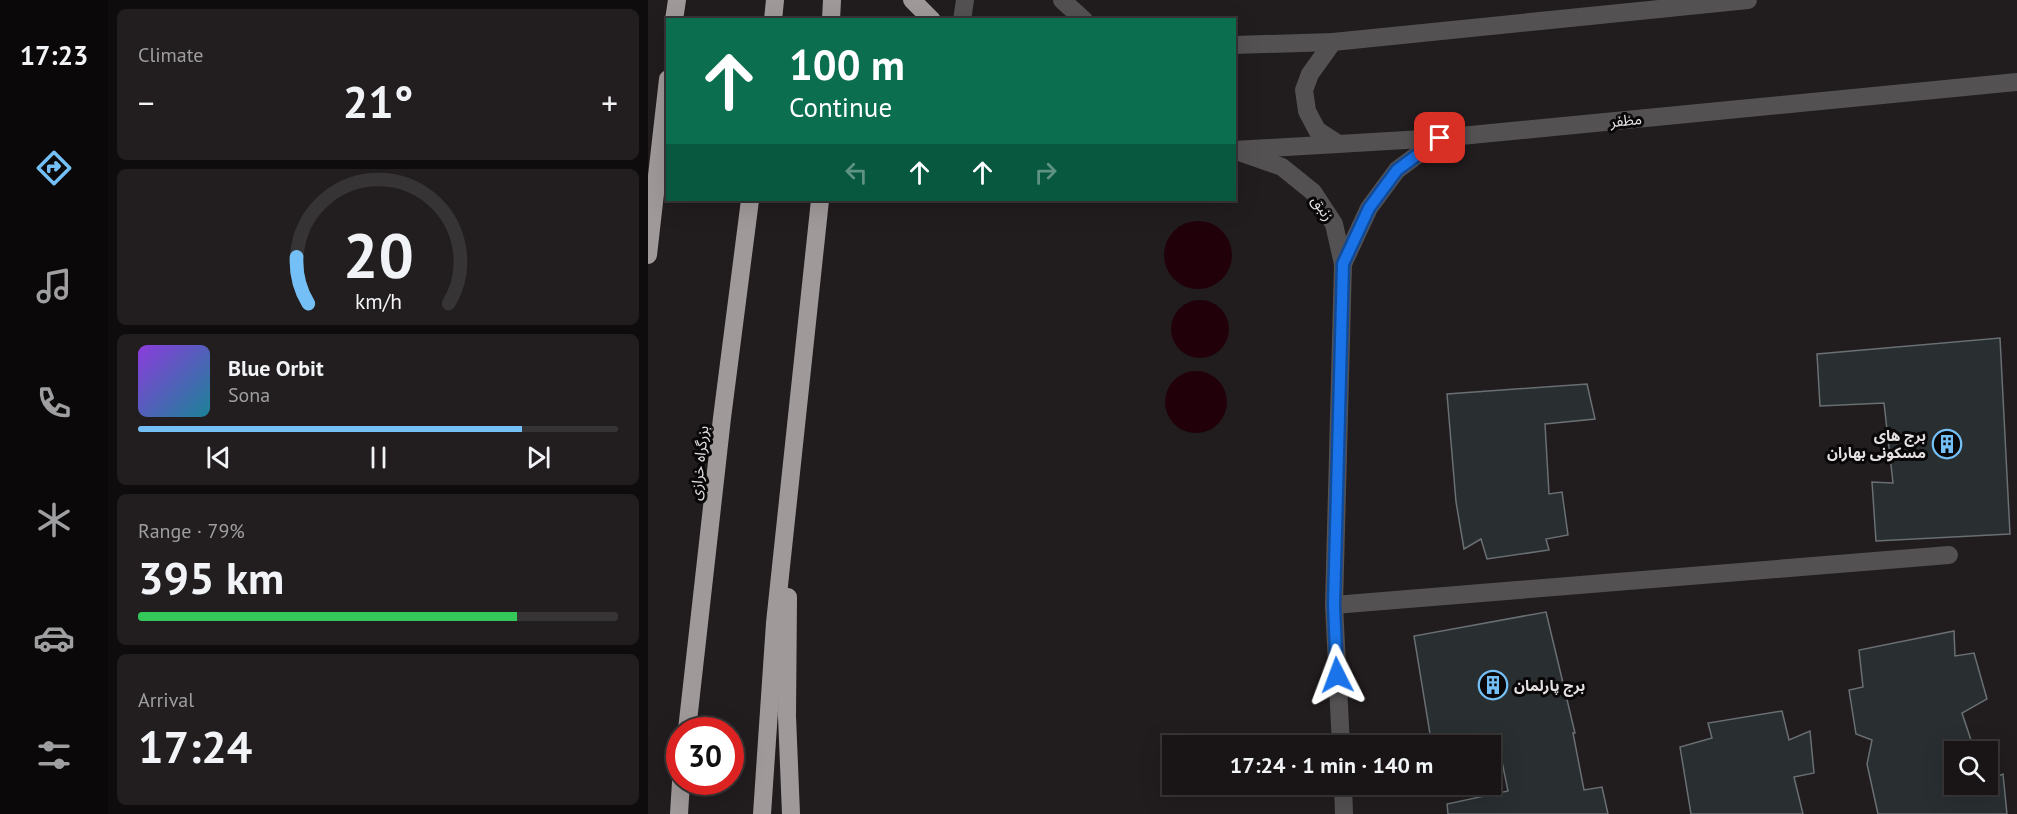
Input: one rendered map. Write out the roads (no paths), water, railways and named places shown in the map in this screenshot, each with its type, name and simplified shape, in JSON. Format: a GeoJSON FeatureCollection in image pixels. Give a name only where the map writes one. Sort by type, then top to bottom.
{"type":"FeatureCollection","features":[{"type":"Feature","properties":{"kind":"highway"},"geometry":{"type":"LineString","coordinates":[[674,18],[677,0]]}},
{"type":"Feature","properties":{"kind":"highway"},"geometry":{"type":"LineString","coordinates":[[773,18],[775,0]]}},
{"type":"Feature","properties":{"kind":"highway"},"geometry":{"type":"LineString","coordinates":[[831,18],[832,0]]}},
{"type":"Feature","properties":{"kind":"highway"},"geometry":{"type":"LineString","coordinates":[[912,0],[930,18]]}},
{"type":"Feature","properties":{"kind":"highway"},"geometry":{"type":"LineString","coordinates":[[648,255],[666,97]]}},
{"type":"Feature","properties":{"kind":"highway","name":"بزرگراه خرازی"},"geometry":{"type":"LineString","coordinates":[[688,717],[722,418],[750,201]]}},
{"type":"Feature","properties":{"kind":"highway"},"geometry":{"type":"LineString","coordinates":[[762,814],[775,623],[820,201]]}},
{"type":"Feature","properties":{"kind":"highway"},"geometry":{"type":"LineString","coordinates":[[788,489],[788,716],[791,814]]}},
{"type":"Feature","properties":{"kind":"highway"},"geometry":{"type":"LineString","coordinates":[[679,814],[680,795]]}},
{"type":"Feature","properties":{"kind":"highway"},"geometry":{"type":"LineString","coordinates":[[682,795],[684,814]]}},
{"type":"Feature","properties":{"kind":"street"},"geometry":{"type":"LineString","coordinates":[[962,18],[965,0]]}},
{"type":"Feature","properties":{"kind":"street"},"geometry":{"type":"LineString","coordinates":[[1062,0],[1082,18]]}},
{"type":"Feature","properties":{"kind":"street"},"geometry":{"type":"LineString","coordinates":[[1236,45],[1333,42],[1748,0]]}},
{"type":"Feature","properties":{"kind":"street"},"geometry":{"type":"LineString","coordinates":[[1333,42],[1310,74],[1305,90],[1307,111],[1317,130],[1337,143]]}},
{"type":"Feature","properties":{"kind":"street","name":"مظفر"},"geometry":{"type":"LineString","coordinates":[[1236,150],[1440,138],[2017,82]]}},
{"type":"Feature","properties":{"kind":"street"},"geometry":{"type":"LineString","coordinates":[[1343,264],[1369,208],[1397,170],[1440,138]]}},
{"type":"Feature","properties":{"kind":"street","name":"زنبق"},"geometry":{"type":"LineString","coordinates":[[1236,151],[1282,167],[1313,192],[1334,224],[1343,264],[1334,605],[1340,735]]}},
{"type":"Feature","properties":{"kind":"street"},"geometry":{"type":"LineString","coordinates":[[1334,605],[1949,555]]}},
{"type":"Feature","properties":{"kind":"street"},"geometry":{"type":"LineString","coordinates":[[1343,795],[1344,814]]}},
{"type":"Feature","properties":{"kind":"place","name":"برج های مسکونی بهاران"},"geometry":{"type":"Point","coordinates":[1947,444]}},
{"type":"Feature","properties":{"kind":"place","name":"برج پارلمان"},"geometry":{"type":"Point","coordinates":[1493,685]}}]}
